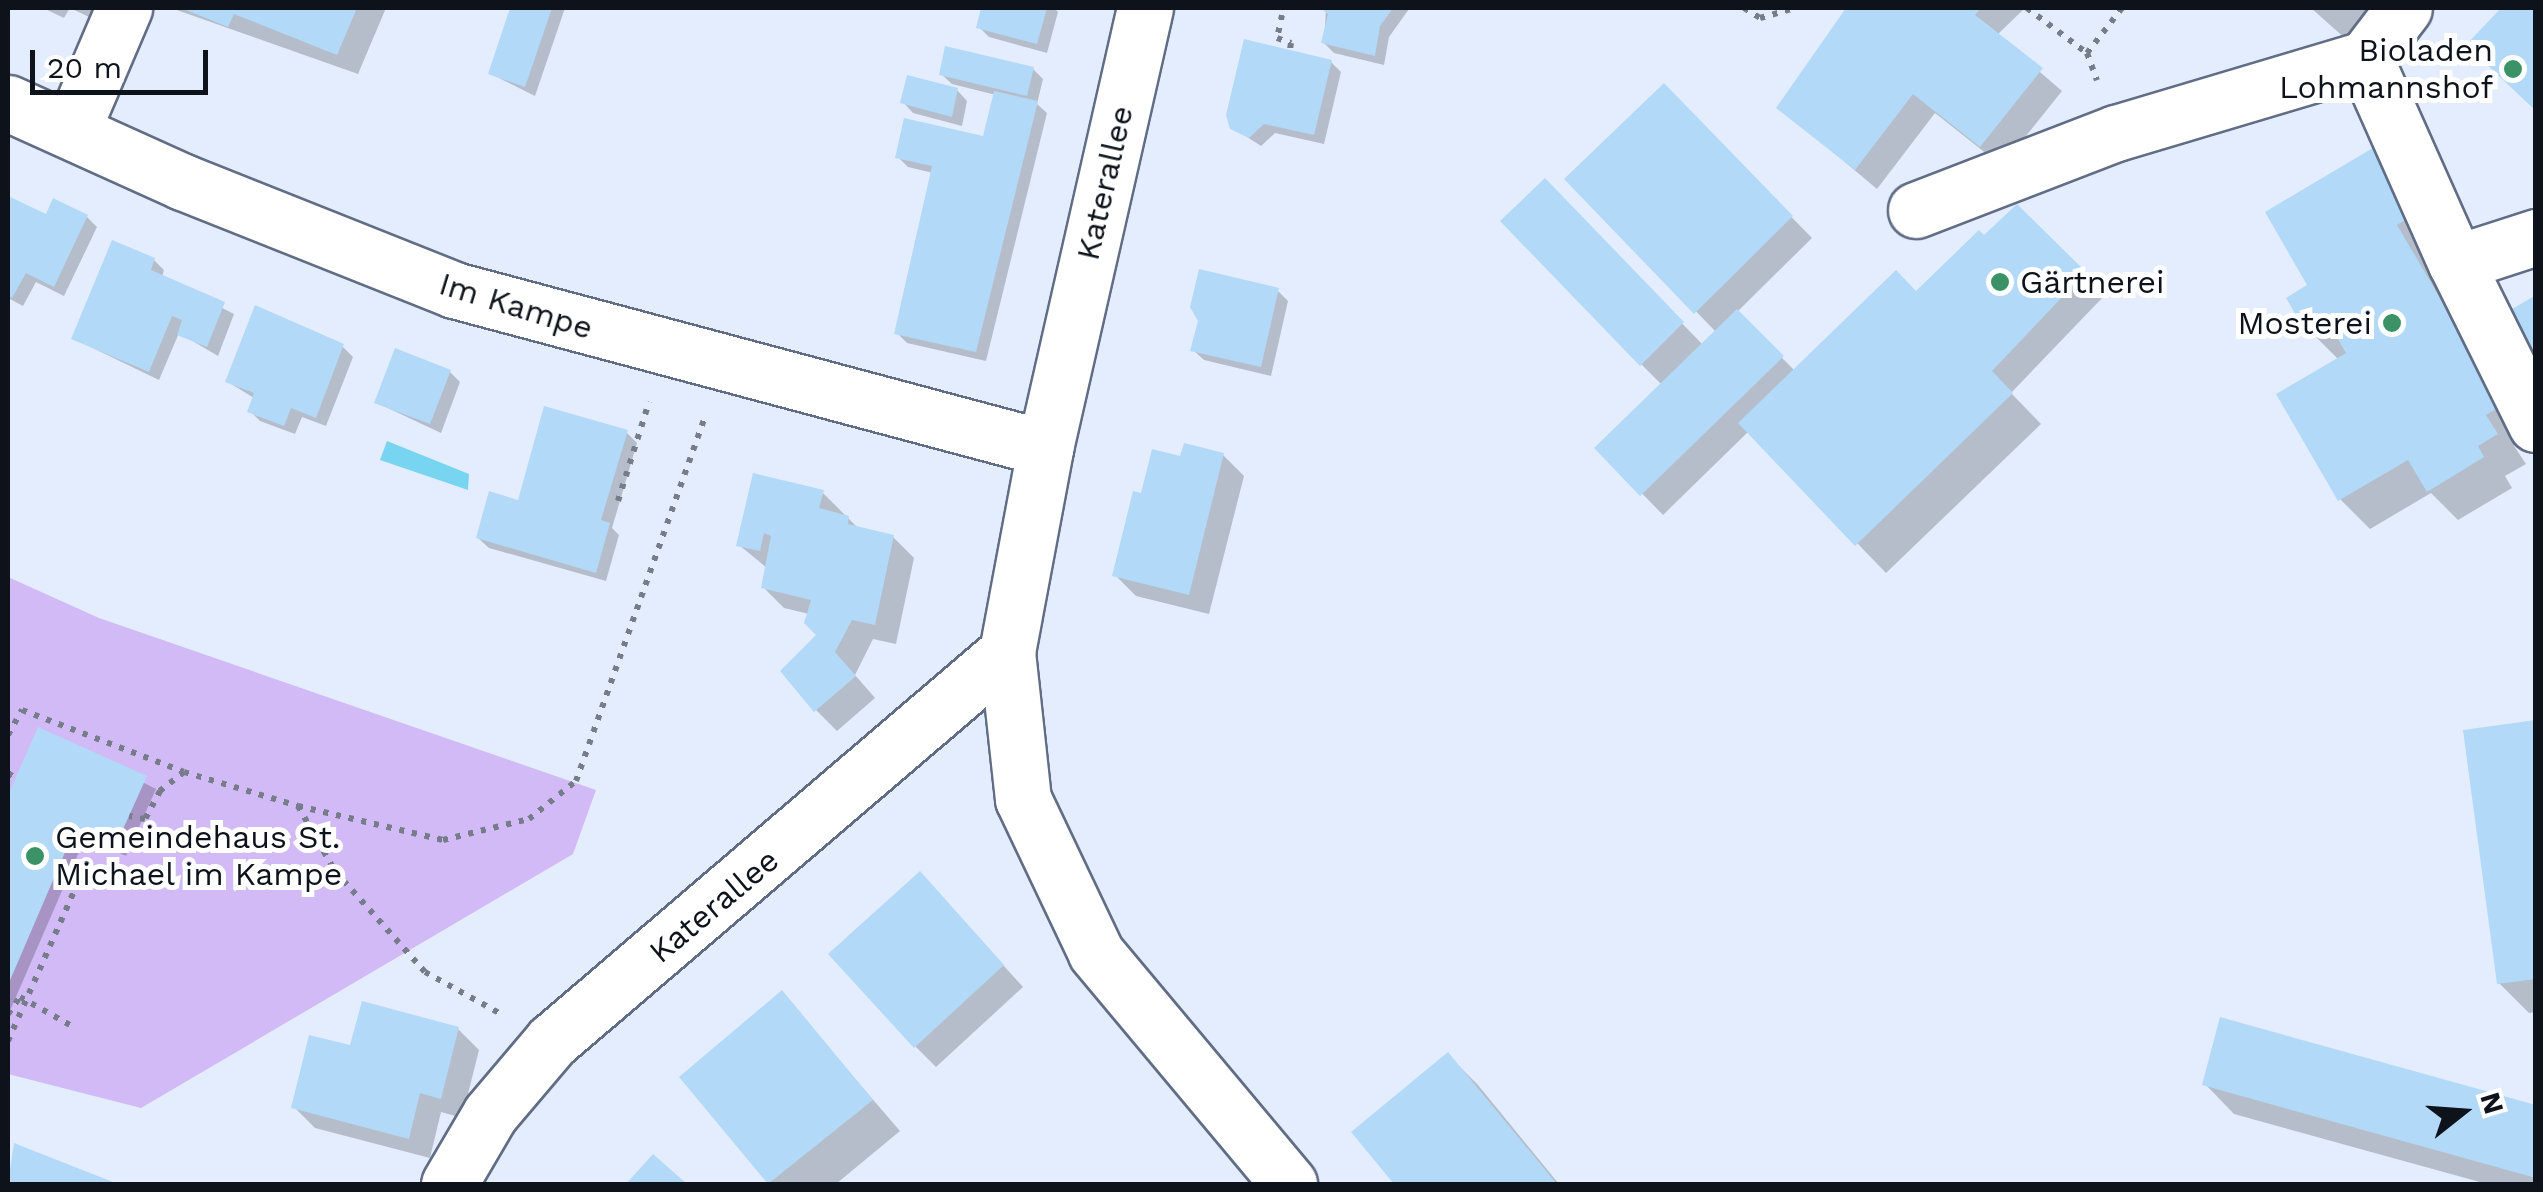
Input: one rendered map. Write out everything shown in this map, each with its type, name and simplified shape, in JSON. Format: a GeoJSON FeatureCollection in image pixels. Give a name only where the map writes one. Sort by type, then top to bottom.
{"type":"FeatureCollection","features":[{"type":"Feature","properties":{"kind":"street"},"geometry":{"type":"LineString","coordinates":[[72,130],[124,8]]}},
{"type":"Feature","properties":{"kind":"street","name":"Katerallee"},"geometry":{"type":"LineString","coordinates":[[1145,8],[1044,448],[1007,652],[1022,799],[1096,952],[1289,1184]]}},
{"type":"Feature","properties":{"kind":"street"},"geometry":{"type":"LineString","coordinates":[[1916,210],[2116,133],[2365,59],[2404,8]]}},
{"type":"Feature","properties":{"kind":"street"},"geometry":{"type":"LineString","coordinates":[[2365,59],[2456,263],[2536,424]]}},
{"type":"Feature","properties":{"kind":"street","name":"Im Kampe"},"geometry":{"type":"LineString","coordinates":[[8,103],[182,182],[454,290],[666,351],[1044,448]]}},
{"type":"Feature","properties":{"kind":"street"},"geometry":{"type":"LineString","coordinates":[[2456,263],[2536,237]]}},
{"type":"Feature","properties":{"kind":"street","name":"Katerallee"},"geometry":{"type":"LineString","coordinates":[[449,1184],[490,1114],[552,1041],[1007,652]]}},
{"type":"Feature","properties":{"kind":"path"},"geometry":{"type":"LineString","coordinates":[[1744,8],[1760,18],[1794,8]]}},
{"type":"Feature","properties":{"kind":"path"},"geometry":{"type":"LineString","coordinates":[[2027,8],[2087,54],[2122,8]]}},
{"type":"Feature","properties":{"kind":"path"},"geometry":{"type":"LineString","coordinates":[[1282,15],[1277,38],[1291,42],[1290,49]]}},
{"type":"Feature","properties":{"kind":"path"},"geometry":{"type":"LineString","coordinates":[[618,500],[666,351]]}},
{"type":"Feature","properties":{"kind":"path"},"geometry":{"type":"LineString","coordinates":[[8,735],[22,710],[184,772],[298,806],[443,840],[529,818],[576,781],[723,366]]}},
{"type":"Feature","properties":{"kind":"path"},"geometry":{"type":"LineString","coordinates":[[128,816],[145,818],[160,792],[184,772]]}},
{"type":"Feature","properties":{"kind":"path"},"geometry":{"type":"LineString","coordinates":[[298,806],[335,871],[425,972],[552,1041]]}},
{"type":"Feature","properties":{"kind":"path"},"geometry":{"type":"LineString","coordinates":[[8,1040],[97,840]]}},
{"type":"Feature","properties":{"kind":"path"},"geometry":{"type":"LineString","coordinates":[[8,1014],[20,996],[70,1025]]}},
{"type":"Feature","properties":{"kind":"shaded area"},"geometry":{"type":"Polygon","coordinates":[[[8,577],[99,618],[596,790],[573,854],[141,1108],[8,1074],[8,577]]]}},
{"type":"Feature","properties":{"kind":"water"},"geometry":{"type":"Polygon","coordinates":[[[387,441],[469,474],[468,490],[380,460],[387,441]]]}},
{"type":"Feature","properties":{"kind":"building"},"geometry":{"type":"Polygon","coordinates":[[[181,8],[357,8],[337,55],[234,14],[228,27],[181,8]]]}},
{"type":"Feature","properties":{"kind":"building"},"geometry":{"type":"Polygon","coordinates":[[[510,8],[552,8],[525,87],[488,74],[510,8]]]}},
{"type":"Feature","properties":{"kind":"building"},"geometry":{"type":"Polygon","coordinates":[[[981,8],[1047,8],[1037,44],[976,28],[981,8]]]}},
{"type":"Feature","properties":{"kind":"building"},"geometry":{"type":"Polygon","coordinates":[[[1320,8],[1393,8],[1380,26],[1375,56],[1321,43],[1328,14],[1320,8]]]}},
{"type":"Feature","properties":{"kind":"building"},"geometry":{"type":"Polygon","coordinates":[[[1846,8],[1981,8],[1975,15],[2043,68],[1980,147],[1913,94],[1855,170],[1776,108],[1846,8]]]}},
{"type":"Feature","properties":{"kind":"building","name":"Bioladen Lohmannshof"},"geometry":{"type":"Polygon","coordinates":[[[2501,8],[2536,8],[2536,111],[2466,45],[2501,8]]]}},
{"type":"Feature","properties":{"kind":"building"},"geometry":{"type":"Polygon","coordinates":[[[1244,39],[1332,60],[1314,135],[1264,124],[1249,138],[1230,129],[1226,115],[1244,39]]]}},
{"type":"Feature","properties":{"kind":"building"},"geometry":{"type":"Polygon","coordinates":[[[945,46],[1034,67],[1027,96],[939,75],[945,46]]]}},
{"type":"Feature","properties":{"kind":"building"},"geometry":{"type":"Polygon","coordinates":[[[907,75],[958,88],[952,117],[900,103],[907,75]]]}},
{"type":"Feature","properties":{"kind":"building"},"geometry":{"type":"Polygon","coordinates":[[[1664,83],[1793,216],[1694,314],[1564,179],[1664,83]]]}},
{"type":"Feature","properties":{"kind":"building"},"geometry":{"type":"Polygon","coordinates":[[[994,91],[1038,101],[976,352],[894,334],[932,166],[895,158],[904,118],[983,136],[994,91]]]}},
{"type":"Feature","properties":{"kind":"building","name":"Mosterei"},"geometry":{"type":"Polygon","coordinates":[[[2378,145],[2418,212],[2397,225],[2503,405],[2486,415],[2498,434],[2478,446],[2484,457],[2427,492],[2408,460],[2338,501],[2276,394],[2346,353],[2325,317],[2304,329],[2286,298],[2307,285],[2265,212],[2378,145]]]}},
{"type":"Feature","properties":{"kind":"building"},"geometry":{"type":"Polygon","coordinates":[[[1545,178],[1684,322],[1640,366],[1500,221],[1545,178]]]}},
{"type":"Feature","properties":{"kind":"building"},"geometry":{"type":"Polygon","coordinates":[[[8,196],[46,214],[53,198],[88,215],[54,287],[26,273],[12,298],[8,295],[8,196]]]}},
{"type":"Feature","properties":{"kind":"building"},"geometry":{"type":"Polygon","coordinates":[[[2017,204],[2086,272],[1992,371],[2013,393],[1855,546],[1738,423],[1896,270],[1916,291],[1979,230],[1984,235],[2017,204]]]}},
{"type":"Feature","properties":{"kind":"building"},"geometry":{"type":"Polygon","coordinates":[[[112,240],[155,258],[151,270],[225,302],[207,347],[177,335],[182,320],[172,316],[149,372],[71,339],[112,240]]]}},
{"type":"Feature","properties":{"kind":"building"},"geometry":{"type":"Polygon","coordinates":[[[1199,269],[1279,288],[1261,367],[1190,351],[1198,321],[1190,307],[1199,269]]]}},
{"type":"Feature","properties":{"kind":"building"},"geometry":{"type":"Polygon","coordinates":[[[2536,295],[2536,360],[2507,312],[2536,295]]]}},
{"type":"Feature","properties":{"kind":"building"},"geometry":{"type":"Polygon","coordinates":[[[255,305],[344,344],[316,418],[291,408],[284,426],[247,412],[254,393],[225,382],[255,305]]]}},
{"type":"Feature","properties":{"kind":"building"},"geometry":{"type":"Polygon","coordinates":[[[1737,309],[1784,356],[1640,496],[1594,448],[1737,309]]]}},
{"type":"Feature","properties":{"kind":"building"},"geometry":{"type":"Polygon","coordinates":[[[395,348],[451,370],[430,424],[374,403],[395,348]]]}},
{"type":"Feature","properties":{"kind":"building"},"geometry":{"type":"Polygon","coordinates":[[[544,406],[628,430],[601,520],[610,523],[596,573],[476,538],[489,491],[518,500],[544,406]]]}},
{"type":"Feature","properties":{"kind":"building"},"geometry":{"type":"Polygon","coordinates":[[[1184,443],[1224,453],[1189,595],[1112,576],[1133,491],[1141,493],[1152,449],[1180,456],[1184,443]]]}},
{"type":"Feature","properties":{"kind":"building"},"geometry":{"type":"Polygon","coordinates":[[[753,473],[824,490],[819,508],[849,516],[848,524],[894,535],[875,625],[852,620],[835,652],[856,676],[814,712],[780,671],[816,635],[804,623],[811,600],[761,588],[771,536],[764,533],[760,551],[736,546],[753,473]]]}},
{"type":"Feature","properties":{"kind":"building"},"geometry":{"type":"Polygon","coordinates":[[[2536,720],[2536,979],[2497,984],[2463,730],[2536,720]]]}},
{"type":"Feature","properties":{"kind":"building","name":"Gemeindehaus St. Michael im Kampe"},"geometry":{"type":"Polygon","coordinates":[[[38,727],[147,776],[115,847],[75,829],[8,985],[8,795],[38,727]]]}},
{"type":"Feature","properties":{"kind":"building"},"geometry":{"type":"Polygon","coordinates":[[[920,871],[1004,965],[914,1048],[828,954],[920,871]]]}},
{"type":"Feature","properties":{"kind":"building"},"geometry":{"type":"Polygon","coordinates":[[[782,990],[873,1100],[768,1184],[679,1077],[782,990]]]}},
{"type":"Feature","properties":{"kind":"building"},"geometry":{"type":"Polygon","coordinates":[[[362,1001],[459,1027],[441,1099],[420,1093],[409,1139],[291,1108],[309,1035],[350,1045],[362,1001]]]}},
{"type":"Feature","properties":{"kind":"building"},"geometry":{"type":"Polygon","coordinates":[[[2220,1017],[2536,1105],[2536,1178],[2202,1085],[2220,1017]]]}},
{"type":"Feature","properties":{"kind":"building"},"geometry":{"type":"Polygon","coordinates":[[[1448,1052],[1557,1184],[1394,1184],[1351,1132],[1448,1052]]]}},
{"type":"Feature","properties":{"kind":"building"},"geometry":{"type":"Polygon","coordinates":[[[14,1143],[118,1184],[8,1184],[14,1143]]]}},
{"type":"Feature","properties":{"kind":"building"},"geometry":{"type":"Polygon","coordinates":[[[653,1154],[687,1184],[626,1184],[653,1154]]]}},
{"type":"Feature","properties":{"kind":"place","name":"Bioladen Lohmannshof"},"geometry":{"type":"Point","coordinates":[2513,69]}},
{"type":"Feature","properties":{"kind":"place","name":"Gärtnerei"},"geometry":{"type":"Point","coordinates":[2000,282]}},
{"type":"Feature","properties":{"kind":"place","name":"Mosterei"},"geometry":{"type":"Point","coordinates":[2392,323]}},
{"type":"Feature","properties":{"kind":"place","name":"Gemeindehaus St. Michael im Kampe"},"geometry":{"type":"Point","coordinates":[35,856]}}]}
